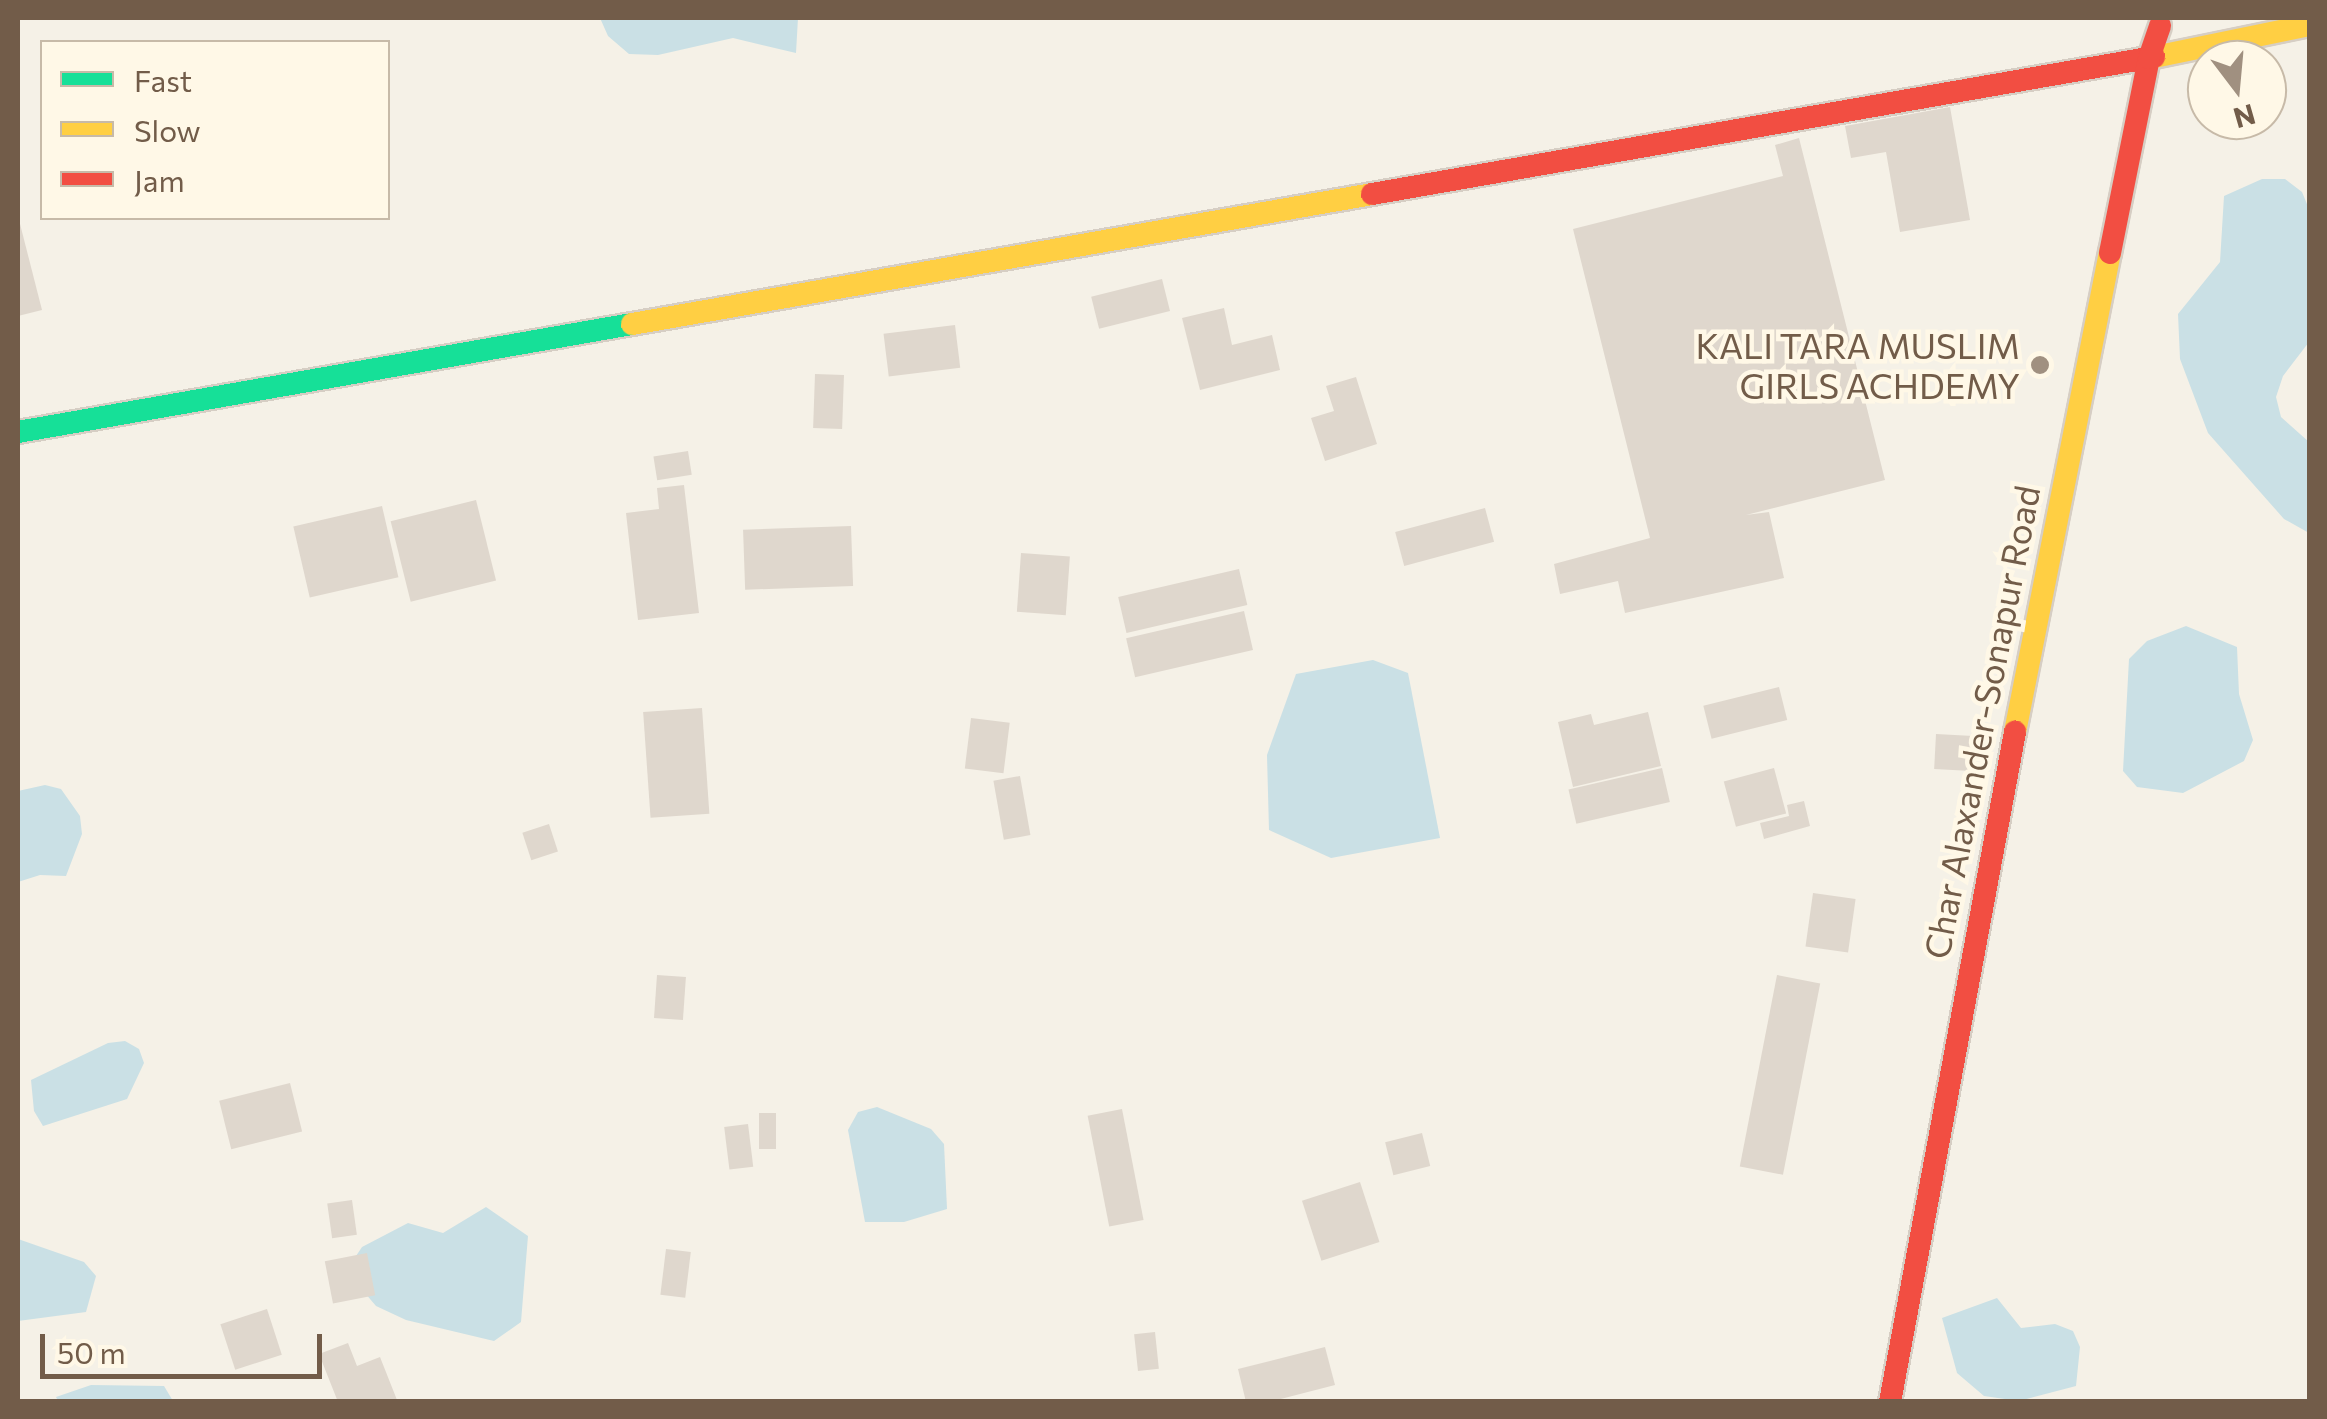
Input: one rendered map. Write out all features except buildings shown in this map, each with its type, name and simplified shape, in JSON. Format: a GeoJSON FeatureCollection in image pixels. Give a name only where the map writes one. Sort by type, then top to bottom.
{"type":"FeatureCollection","features":[{"type":"Feature","properties":{"kind":"street","name":"Char Alaxander-Sonapur Road"},"geometry":{"type":"LineString","coordinates":[[1890,1402],[1986,876],[2149,58],[2163,18]]}},
{"type":"Feature","properties":{"kind":"street"},"geometry":{"type":"LineString","coordinates":[[18,432],[2149,58],[2310,25]]}},
{"type":"Feature","properties":{"kind":"shaded area"},"geometry":{"type":"Polygon","coordinates":[[[600,18],[798,18],[796,53],[733,38],[658,55],[629,54],[608,36],[600,18]]]}},
{"type":"Feature","properties":{"kind":"shaded area"},"geometry":{"type":"Polygon","coordinates":[[[2262,179],[2285,179],[2302,192],[2309,209],[2309,342],[2283,376],[2276,397],[2281,417],[2309,442],[2309,533],[2284,519],[2208,433],[2180,359],[2178,314],[2220,262],[2224,196],[2262,179]]]}},
{"type":"Feature","properties":{"kind":"shaded area"},"geometry":{"type":"Polygon","coordinates":[[[2186,626],[2237,647],[2239,694],[2253,740],[2244,761],[2183,793],[2137,787],[2123,771],[2129,659],[2147,641],[2186,626]]]}},
{"type":"Feature","properties":{"kind":"shaded area"},"geometry":{"type":"Polygon","coordinates":[[[1373,660],[1408,673],[1440,838],[1331,858],[1269,830],[1267,755],[1296,674],[1373,660]]]}},
{"type":"Feature","properties":{"kind":"shaded area"},"geometry":{"type":"Polygon","coordinates":[[[45,785],[61,789],[80,816],[82,834],[66,876],[40,875],[18,882],[18,791],[45,785]]]}},
{"type":"Feature","properties":{"kind":"shaded area"},"geometry":{"type":"Polygon","coordinates":[[[125,1041],[139,1049],[144,1063],[127,1099],[43,1126],[34,1111],[31,1080],[108,1043],[125,1041]]]}},
{"type":"Feature","properties":{"kind":"shaded area"},"geometry":{"type":"Polygon","coordinates":[[[877,1107],[931,1129],[944,1144],[947,1209],[904,1222],[865,1222],[848,1130],[858,1112],[877,1107]]]}},
{"type":"Feature","properties":{"kind":"shaded area"},"geometry":{"type":"Polygon","coordinates":[[[486,1207],[528,1236],[521,1322],[494,1341],[406,1320],[376,1306],[353,1279],[352,1262],[362,1247],[408,1223],[443,1233],[486,1207]]]}},
{"type":"Feature","properties":{"kind":"shaded area"},"geometry":{"type":"Polygon","coordinates":[[[18,1239],[84,1262],[96,1276],[86,1312],[18,1321],[18,1239]]]}},
{"type":"Feature","properties":{"kind":"shaded area"},"geometry":{"type":"Polygon","coordinates":[[[1997,1298],[2021,1328],[2055,1324],[2073,1331],[2080,1347],[2076,1386],[2019,1401],[1984,1396],[1957,1373],[1942,1318],[1997,1298]]]}},
{"type":"Feature","properties":{"kind":"shaded area"},"geometry":{"type":"Polygon","coordinates":[[[91,1385],[164,1386],[173,1401],[58,1401],[56,1397],[91,1385]]]}},
{"type":"Feature","properties":{"kind":"traffic: fast"},"geometry":{"type":"LineString","coordinates":[[18,432],[632,324]]}},
{"type":"Feature","properties":{"kind":"traffic: slow"},"geometry":{"type":"LineString","coordinates":[[2154,57],[2310,25]]}},
{"type":"Feature","properties":{"kind":"traffic: slow"},"geometry":{"type":"LineString","coordinates":[[632,324],[1372,194]]}},
{"type":"Feature","properties":{"kind":"traffic: slow"},"geometry":{"type":"LineString","coordinates":[[2015,732],[2110,253]]}},
{"type":"Feature","properties":{"kind":"traffic: jam"},"geometry":{"type":"LineString","coordinates":[[2110,253],[2149,58],[2160,26]]}},
{"type":"Feature","properties":{"kind":"traffic: jam"},"geometry":{"type":"LineString","coordinates":[[1372,194],[2154,57]]}},
{"type":"Feature","properties":{"kind":"traffic: jam"},"geometry":{"type":"LineString","coordinates":[[1890,1402],[2015,732]]}},
{"type":"Feature","properties":{"kind":"place","name":"KALI TARA MUSLIM GIRLS ACHDEMY"},"geometry":{"type":"Point","coordinates":[2040,365]}}]}
